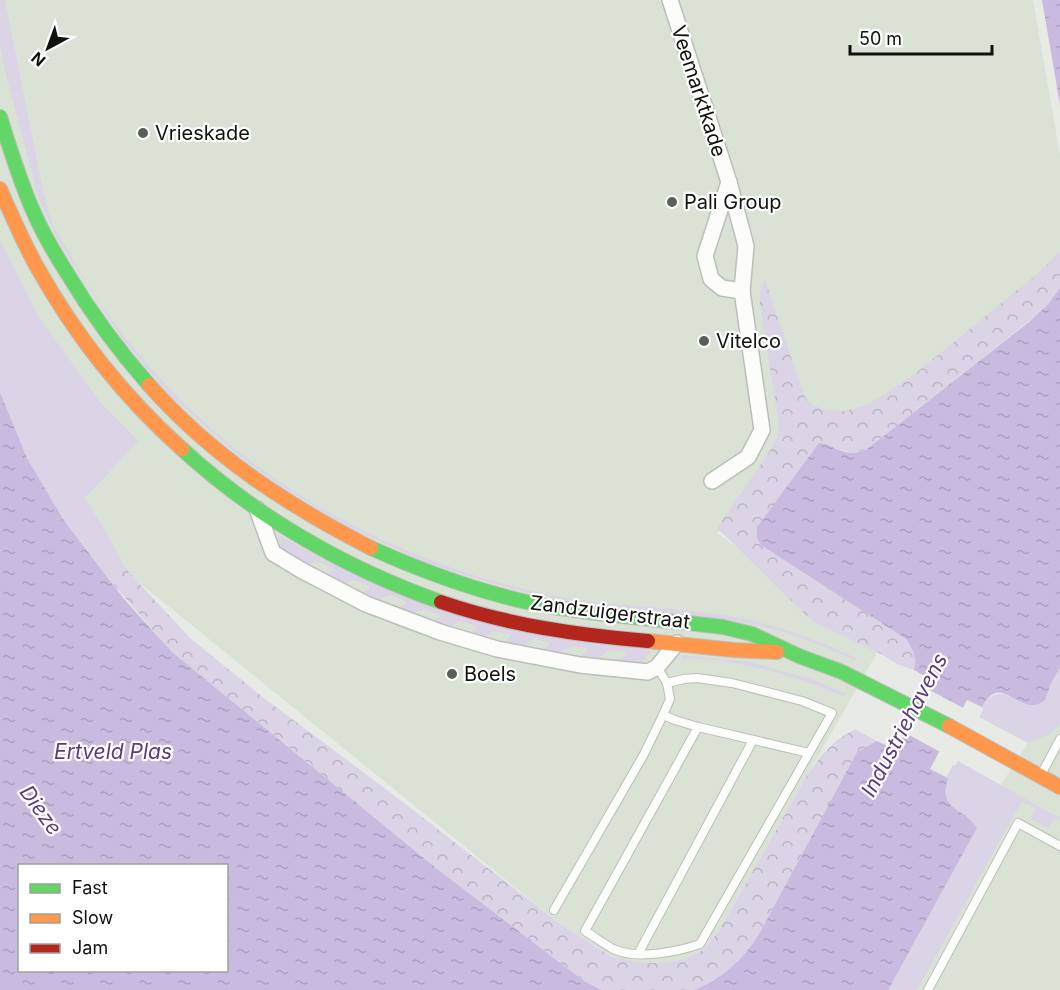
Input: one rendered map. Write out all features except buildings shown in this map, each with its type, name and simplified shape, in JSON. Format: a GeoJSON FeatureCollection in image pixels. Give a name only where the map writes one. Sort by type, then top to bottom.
{"type":"FeatureCollection","features":[{"type":"Feature","properties":{"kind":"main road","name":"Zandzuigerstraat"},"geometry":{"type":"LineString","coordinates":[[0,117],[33,210],[54,251],[97,319],[124,356],[165,403],[215,448],[270,490],[324,524],[389,557],[454,582],[515,600],[586,612],[740,630],[839,671],[956,730],[1060,787]]}},
{"type":"Feature","properties":{"kind":"main road","name":"Zandzuigerstraat"},"geometry":{"type":"LineString","coordinates":[[0,189],[13,222],[34,262],[70,321],[106,371],[149,418],[200,466],[257,508],[312,543],[379,577],[447,604],[515,622],[583,635],[736,650],[790,652]]}},
{"type":"Feature","properties":{"kind":"street","name":"Veemarktkade"},"geometry":{"type":"LineString","coordinates":[[670,0],[729,182],[746,246],[742,291],[762,430],[748,457],[712,481]]}},
{"type":"Feature","properties":{"kind":"street","name":"Veemarktkade"},"geometry":{"type":"LineString","coordinates":[[729,182],[705,256],[711,279],[722,288],[742,291]]}},
{"type":"Feature","properties":{"kind":"street"},"geometry":{"type":"LineString","coordinates":[[257,508],[273,553],[366,604],[440,632],[497,649],[580,665],[648,672],[657,667]]}},
{"type":"Feature","properties":{"kind":"street","name":"Zandzuigerstraat"},"geometry":{"type":"LineString","coordinates":[[657,667],[677,643]]}},
{"type":"Feature","properties":{"kind":"lane"},"geometry":{"type":"LineString","coordinates":[[554,910],[643,756],[670,699],[667,683],[657,667]]}},
{"type":"Feature","properties":{"kind":"lane"},"geometry":{"type":"LineString","coordinates":[[667,683],[697,678],[732,683],[802,701],[832,713],[700,944],[680,951],[663,953],[630,954],[615,949],[585,932],[698,727]]}},
{"type":"Feature","properties":{"kind":"lane"},"geometry":{"type":"LineString","coordinates":[[663,715],[698,727],[809,753]]}},
{"type":"Feature","properties":{"kind":"lane"},"geometry":{"type":"LineString","coordinates":[[638,954],[753,740]]}},
{"type":"Feature","properties":{"kind":"lane"},"geometry":{"type":"LineString","coordinates":[[1040,776],[1060,740]]}},
{"type":"Feature","properties":{"kind":"lane"},"geometry":{"type":"LineString","coordinates":[[928,990],[1018,823],[1060,846]]}},
{"type":"Feature","properties":{"kind":"shaded area"},"geometry":{"type":"Polygon","coordinates":[[[0,0],[1033,0],[1060,155],[1060,263],[717,533],[878,651],[719,931],[703,950],[685,959],[661,963],[625,960],[613,957],[559,923],[99,550],[0,312],[0,0]]]}},
{"type":"Feature","properties":{"kind":"shaded area"},"geometry":{"type":"Polygon","coordinates":[[[1060,586],[1060,990],[867,990],[1047,714],[1060,586]]]}},
{"type":"Feature","properties":{"kind":"green space"},"geometry":{"type":"Polygon","coordinates":[[[0,0],[5,0],[43,190],[49,214],[57,232],[101,305],[149,366],[196,415],[247,458],[302,496],[360,529],[421,556],[484,578],[570,599],[746,619],[802,636],[856,658],[854,660],[784,632],[748,623],[588,604],[520,591],[429,564],[345,525],[244,460],[171,396],[124,341],[58,240],[39,199],[6,75],[0,46],[0,0]]]}},
{"type":"Feature","properties":{"kind":"green space"},"geometry":{"type":"Polygon","coordinates":[[[0,241],[40,319],[100,402],[138,441],[85,498],[125,568],[113,584],[63,519],[27,458],[0,392],[0,241]]]}},
{"type":"Feature","properties":{"kind":"green space"},"geometry":{"type":"Polygon","coordinates":[[[1060,253],[1060,288],[1048,304],[867,449],[852,453],[823,443],[761,545],[906,639],[914,654],[914,670],[897,664],[812,621],[717,528],[777,438],[779,426],[760,303],[760,291],[765,280],[807,400],[814,406],[828,410],[846,411],[867,405],[911,377],[1042,270],[1060,253]]]}},
{"type":"Feature","properties":{"kind":"green space"},"geometry":{"type":"Polygon","coordinates":[[[278,535],[331,564],[650,651],[650,653],[639,665],[618,661],[626,654],[625,651],[609,650],[595,661],[579,660],[579,657],[587,651],[586,648],[570,646],[556,656],[542,651],[549,645],[549,642],[533,639],[518,649],[503,644],[511,634],[494,631],[480,640],[468,634],[477,626],[461,621],[445,629],[430,622],[439,617],[439,614],[424,609],[408,616],[396,609],[405,604],[405,601],[390,595],[373,602],[360,593],[369,589],[369,586],[355,580],[338,585],[324,574],[333,569],[319,561],[302,566],[282,554],[278,535]]]}},
{"type":"Feature","properties":{"kind":"green space"},"geometry":{"type":"Polygon","coordinates":[[[125,568],[190,638],[264,698],[559,923],[612,957],[643,963],[661,963],[685,959],[703,950],[719,931],[808,774],[821,756],[837,740],[855,729],[877,741],[857,752],[758,936],[749,950],[730,969],[694,990],[602,990],[584,981],[436,868],[172,652],[113,584],[125,568]]]}},
{"type":"Feature","properties":{"kind":"green space"},"geometry":{"type":"Polygon","coordinates":[[[1060,651],[1060,724],[1053,731],[1028,743],[979,717],[983,710],[982,707],[989,698],[1005,693],[1060,651]]]}},
{"type":"Feature","properties":{"kind":"green space"},"geometry":{"type":"Polygon","coordinates":[[[682,655],[750,662],[814,680],[846,694],[844,696],[772,671],[706,659],[684,659],[682,655]]]}},
{"type":"Feature","properties":{"kind":"green space"},"geometry":{"type":"Polygon","coordinates":[[[958,761],[1060,818],[1060,821],[1054,818],[1049,828],[1031,819],[1036,808],[1022,801],[917,990],[888,990],[977,828],[972,821],[949,803],[946,797],[948,779],[946,777],[958,761]]]}},
{"type":"Feature","properties":{"kind":"water"},"geometry":{"type":"Polygon","coordinates":[[[1042,0],[1060,0],[1060,105],[1042,0]]]}},
{"type":"Feature","properties":{"kind":"water"},"geometry":{"type":"Polygon","coordinates":[[[1060,288],[1060,668],[1045,700],[1039,704],[1025,704],[1000,692],[988,698],[982,707],[967,700],[930,769],[948,779],[946,797],[949,803],[972,821],[977,828],[888,990],[694,990],[722,975],[752,945],[857,752],[877,741],[896,750],[933,681],[914,670],[914,654],[906,639],[761,545],[757,538],[757,527],[819,443],[848,453],[867,449],[1029,322],[1048,304],[1060,288]]]}},
{"type":"Feature","properties":{"kind":"water","name":"Ertveld Plas"},"geometry":{"type":"Polygon","coordinates":[[[0,392],[27,458],[63,519],[124,599],[172,652],[436,868],[584,981],[602,990],[0,990],[0,392]]]}},
{"type":"Feature","properties":{"kind":"pier"},"geometry":{"type":"Polygon","coordinates":[[[926,688],[965,709],[942,753],[902,731],[926,688]]]}},
{"type":"Feature","properties":{"kind":"traffic: fast"},"geometry":{"type":"LineString","coordinates":[[0,117],[24,189],[49,244],[95,317],[149,385]]}},
{"type":"Feature","properties":{"kind":"traffic: fast"},"geometry":{"type":"LineString","coordinates":[[182,449],[240,497],[304,539],[371,574],[441,602]]}},
{"type":"Feature","properties":{"kind":"traffic: fast"},"geometry":{"type":"LineString","coordinates":[[371,548],[452,580],[494,594],[536,604],[723,627],[752,634],[799,656],[842,672],[949,726]]}},
{"type":"Feature","properties":{"kind":"traffic: slow"},"geometry":{"type":"LineString","coordinates":[[0,189],[37,267],[84,341],[140,408],[182,449]]}},
{"type":"Feature","properties":{"kind":"traffic: slow"},"geometry":{"type":"LineString","coordinates":[[149,385],[198,434],[252,477],[340,532],[371,548]]}},
{"type":"Feature","properties":{"kind":"traffic: slow"},"geometry":{"type":"LineString","coordinates":[[648,641],[777,652]]}},
{"type":"Feature","properties":{"kind":"traffic: slow"},"geometry":{"type":"LineString","coordinates":[[949,726],[1060,787]]}},
{"type":"Feature","properties":{"kind":"traffic: jam"},"geometry":{"type":"LineString","coordinates":[[441,602],[492,617],[543,628],[648,641]]}},
{"type":"Feature","properties":{"kind":"place","name":"Vrieskade"},"geometry":{"type":"Point","coordinates":[143,133]}},
{"type":"Feature","properties":{"kind":"place","name":"Pali Group"},"geometry":{"type":"Point","coordinates":[672,202]}},
{"type":"Feature","properties":{"kind":"place","name":"Vitelco"},"geometry":{"type":"Point","coordinates":[704,341]}},
{"type":"Feature","properties":{"kind":"place","name":"Boels"},"geometry":{"type":"Point","coordinates":[452,674]}},
{"type":"Feature","properties":{"kind":"water label","name":"Industriehavens"},"geometry":{"type":"Point","coordinates":[904,725]}},
{"type":"Feature","properties":{"kind":"water label","name":"Dieze"},"geometry":{"type":"Point","coordinates":[41,810]}}]}
